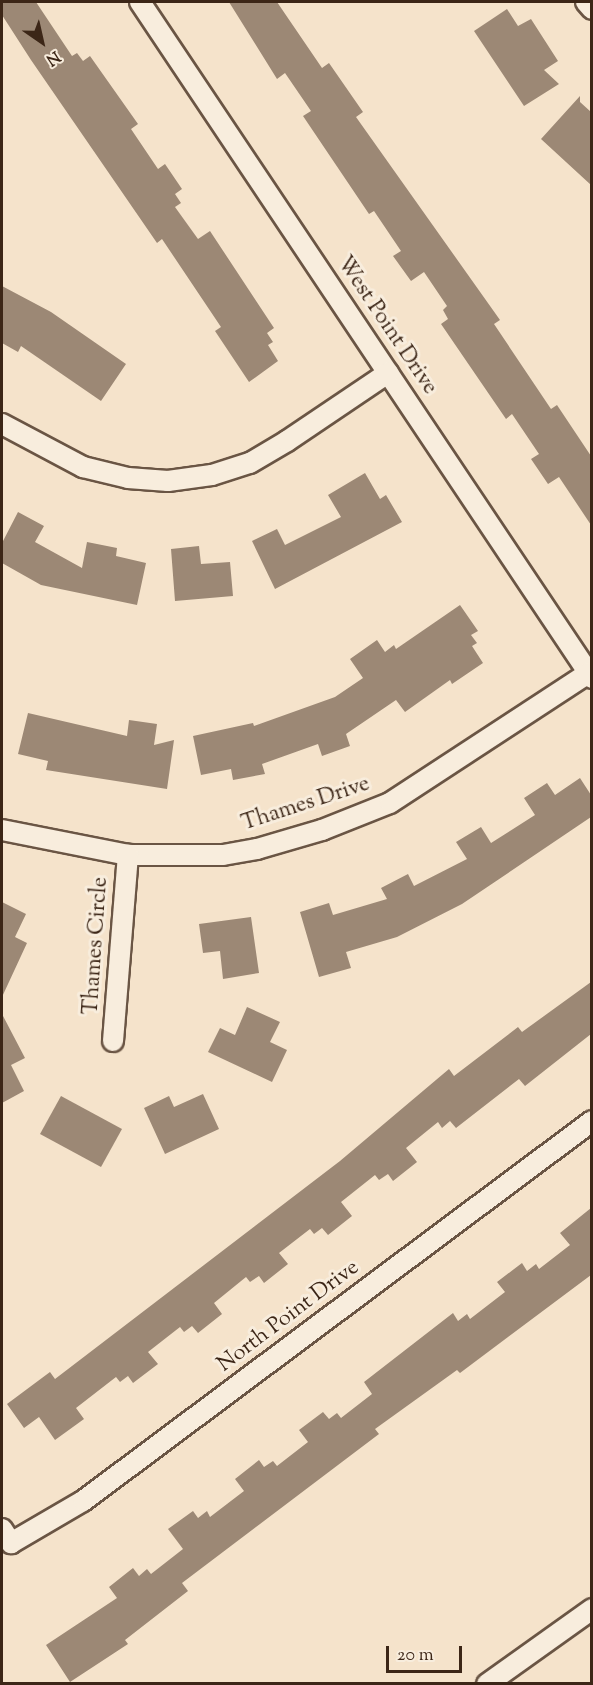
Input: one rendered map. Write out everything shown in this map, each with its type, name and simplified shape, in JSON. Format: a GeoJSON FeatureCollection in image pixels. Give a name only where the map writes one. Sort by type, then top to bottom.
{"type":"FeatureCollection","features":[{"type":"Feature","properties":{"kind":"street","name":"West Point Drive"},"geometry":{"type":"LineString","coordinates":[[140,2],[590,676]]}},
{"type":"Feature","properties":{"kind":"street"},"geometry":{"type":"LineString","coordinates":[[586,2],[591,9]]}},
{"type":"Feature","properties":{"kind":"street"},"geometry":{"type":"LineString","coordinates":[[2,424],[83,467],[128,478],[168,481],[201,477],[250,463],[388,373]]}},
{"type":"Feature","properties":{"kind":"street","name":"Thames Drive"},"geometry":{"type":"LineString","coordinates":[[2,831],[128,855],[223,855],[257,849],[322,830],[390,803],[590,676]]}},
{"type":"Feature","properties":{"kind":"street","name":"Thames Circle"},"geometry":{"type":"LineString","coordinates":[[113,1041],[128,855]]}},
{"type":"Feature","properties":{"kind":"street","name":"North Point Drive"},"geometry":{"type":"LineString","coordinates":[[6,1536],[83,1501],[591,1121]]}},
{"type":"Feature","properties":{"kind":"street"},"geometry":{"type":"LineString","coordinates":[[487,1683],[591,1609]]}},
{"type":"Feature","properties":{"kind":"building"},"geometry":{"type":"Polygon","coordinates":[[[2,2],[36,2],[72,56],[77,53],[83,61],[90,56],[138,124],[131,129],[158,169],[165,164],[182,189],[175,194],[181,203],[175,207],[198,239],[210,231],[274,328],[267,333],[273,342],[268,345],[278,361],[249,382],[215,331],[221,327],[162,239],[157,243],[31,60],[2,15],[2,2]]]}},
{"type":"Feature","properties":{"kind":"building"},"geometry":{"type":"Polygon","coordinates":[[[229,2],[277,2],[322,68],[329,63],[363,112],[356,117],[500,320],[494,324],[551,409],[557,405],[591,456],[591,525],[559,477],[548,484],[531,459],[539,454],[512,414],[506,419],[441,324],[448,319],[443,310],[447,306],[424,272],[411,281],[393,256],[401,251],[374,211],[369,214],[303,116],[311,111],[285,73],[277,79],[229,2]]]}},
{"type":"Feature","properties":{"kind":"building"},"geometry":{"type":"Polygon","coordinates":[[[507,9],[518,26],[531,19],[558,61],[544,70],[559,84],[524,106],[474,31],[507,9]]]}},
{"type":"Feature","properties":{"kind":"building"},"geometry":{"type":"Polygon","coordinates":[[[580,96],[580,102],[591,112],[591,185],[541,139],[580,96]]]}},
{"type":"Feature","properties":{"kind":"building"},"geometry":{"type":"Polygon","coordinates":[[[2,286],[51,312],[126,364],[101,401],[21,346],[18,352],[2,343],[2,286]]]}},
{"type":"Feature","properties":{"kind":"building"},"geometry":{"type":"Polygon","coordinates":[[[365,473],[380,499],[386,495],[402,522],[275,589],[252,541],[277,529],[285,545],[341,517],[328,495],[365,473]]]}},
{"type":"Feature","properties":{"kind":"building"},"geometry":{"type":"Polygon","coordinates":[[[18,512],[44,526],[35,542],[82,568],[87,542],[117,548],[116,556],[146,563],[137,605],[41,585],[2,563],[2,543],[18,512]]]}},
{"type":"Feature","properties":{"kind":"building"},"geometry":{"type":"Polygon","coordinates":[[[199,546],[201,564],[230,562],[233,596],[175,601],[171,549],[199,546]]]}},
{"type":"Feature","properties":{"kind":"building"},"geometry":{"type":"Polygon","coordinates":[[[460,605],[478,631],[471,635],[477,643],[472,646],[483,663],[452,684],[450,680],[405,712],[396,700],[346,734],[350,746],[322,756],[318,744],[262,764],[265,774],[233,780],[231,769],[201,775],[193,736],[253,723],[254,726],[335,697],[363,678],[350,659],[377,640],[385,652],[394,645],[396,649],[460,605]]]}},
{"type":"Feature","properties":{"kind":"building"},"geometry":{"type":"Polygon","coordinates":[[[28,713],[127,736],[129,720],[157,724],[154,745],[174,740],[167,789],[46,770],[48,761],[18,754],[28,713]]]}},
{"type":"Feature","properties":{"kind":"building"},"geometry":{"type":"Polygon","coordinates":[[[580,778],[591,795],[591,817],[462,904],[397,937],[346,952],[351,968],[319,977],[300,912],[329,903],[333,915],[387,899],[381,888],[408,874],[414,886],[467,859],[456,842],[481,827],[491,843],[535,815],[524,798],[547,783],[555,795],[580,778]]]}},
{"type":"Feature","properties":{"kind":"building"},"geometry":{"type":"Polygon","coordinates":[[[2,902],[26,914],[15,937],[27,943],[2,997],[2,902]]]}},
{"type":"Feature","properties":{"kind":"building"},"geometry":{"type":"Polygon","coordinates":[[[251,917],[259,973],[223,979],[220,951],[203,953],[199,924],[251,917]]]}},
{"type":"Feature","properties":{"kind":"building"},"geometry":{"type":"Polygon","coordinates":[[[591,982],[591,1034],[525,1086],[519,1079],[456,1128],[450,1121],[442,1128],[438,1122],[406,1148],[417,1162],[393,1181],[388,1174],[379,1180],[375,1175],[341,1202],[352,1216],[328,1235],[322,1228],[314,1234],[310,1229],[279,1253],[288,1264],[264,1283],[259,1276],[250,1282],[246,1277],[214,1303],[222,1314],[198,1333],[192,1326],[184,1332],[180,1327],[148,1352],[158,1364],[133,1383],[128,1376],[120,1382],[116,1377],[76,1408],[84,1419],[55,1440],[39,1417],[24,1428],[7,1404],[50,1372],[55,1379],[340,1161],[449,1069],[454,1076],[518,1027],[522,1032],[591,982]]]}},
{"type":"Feature","properties":{"kind":"building"},"geometry":{"type":"Polygon","coordinates":[[[247,1007],[280,1022],[270,1042],[287,1050],[272,1082],[208,1052],[220,1028],[235,1035],[247,1007]]]}},
{"type":"Feature","properties":{"kind":"building"},"geometry":{"type":"Polygon","coordinates":[[[2,1014],[25,1058],[11,1065],[24,1091],[2,1103],[2,1014]]]}},
{"type":"Feature","properties":{"kind":"building"},"geometry":{"type":"Polygon","coordinates":[[[203,1094],[219,1129],[165,1154],[144,1108],[169,1096],[174,1107],[203,1094]]]}},
{"type":"Feature","properties":{"kind":"building"},"geometry":{"type":"Polygon","coordinates":[[[61,1096],[122,1129],[101,1167],[40,1134],[61,1096]]]}},
{"type":"Feature","properties":{"kind":"building"},"geometry":{"type":"Polygon","coordinates":[[[591,1208],[591,1275],[460,1373],[457,1370],[375,1429],[379,1434],[182,1583],[188,1591],[125,1640],[128,1644],[70,1682],[46,1645],[117,1598],[109,1587],[133,1568],[139,1576],[147,1569],[151,1574],[183,1549],[168,1529],[193,1511],[198,1518],[207,1511],[210,1517],[244,1491],[235,1479],[259,1460],[264,1467],[273,1461],[277,1466],[308,1442],[299,1430],[323,1412],[329,1419],[337,1413],[341,1418],[372,1394],[364,1382],[453,1313],[458,1321],[467,1314],[470,1319],[505,1292],[497,1282],[522,1263],[527,1271],[536,1264],[539,1269],[570,1245],[560,1233],[591,1208]]]}}]}
